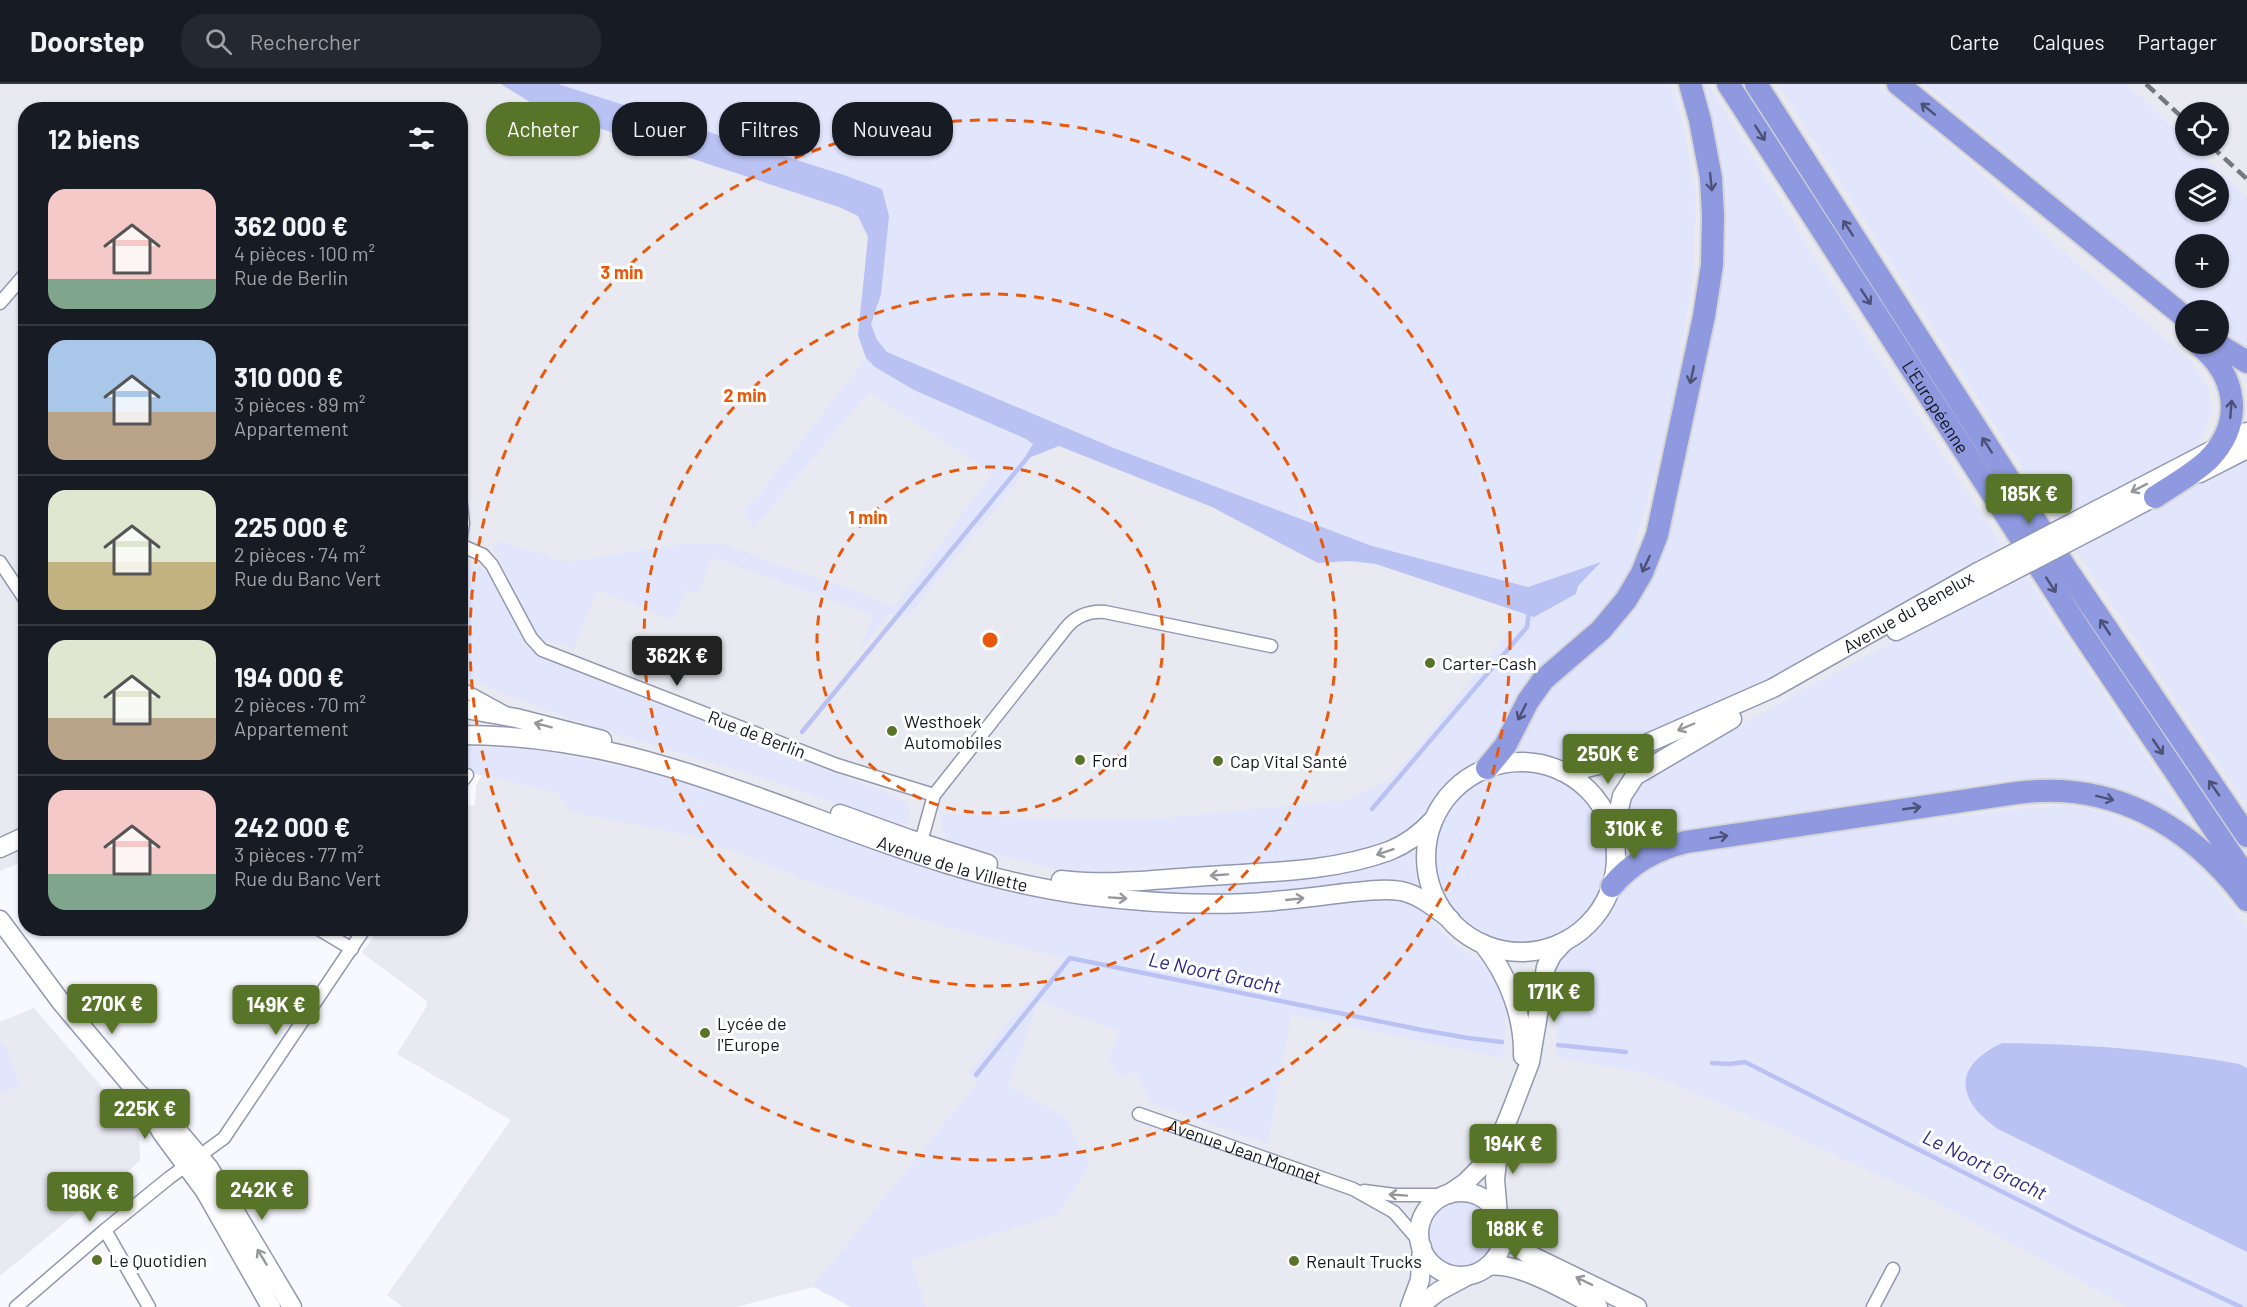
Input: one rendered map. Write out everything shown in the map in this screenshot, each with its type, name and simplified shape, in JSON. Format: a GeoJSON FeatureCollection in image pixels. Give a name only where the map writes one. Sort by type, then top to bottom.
{"type":"FeatureCollection","features":[{"type":"Feature","properties":{"kind":"highway"},"geometry":{"type":"LineString","coordinates":[[1487,768],[1505,746],[1528,701],[1543,680],[1601,630],[1626,600],[1642,573],[1657,535],[1704,316],[1712,265],[1711,178],[1700,120],[1690,84]]}},
{"type":"Feature","properties":{"kind":"highway","name":"L'Européenne"},"geometry":{"type":"LineString","coordinates":[[1728,84],[2080,630],[2247,878]]}},
{"type":"Feature","properties":{"kind":"highway","name":"L'Européenne"},"geometry":{"type":"LineString","coordinates":[[1756,84],[2067,570],[2247,836]]}},
{"type":"Feature","properties":{"kind":"highway"},"geometry":{"type":"LineString","coordinates":[[1898,84],[2175,309]]}},
{"type":"Feature","properties":{"kind":"highway"},"geometry":{"type":"LineString","coordinates":[[1950,127],[2069,237],[2175,324]]}},
{"type":"Feature","properties":{"kind":"highway"},"geometry":{"type":"LineString","coordinates":[[2229,351],[2247,362]]}},
{"type":"Feature","properties":{"kind":"highway"},"geometry":{"type":"LineString","coordinates":[[2155,497],[2202,465],[2217,448],[2227,431],[2232,413],[2231,390],[2217,361],[2209,354]]}},
{"type":"Feature","properties":{"kind":"highway"},"geometry":{"type":"LineString","coordinates":[[1612,886],[1640,861],[1676,844],[2028,791],[2052,791],[2089,794],[2112,800],[2160,820],[2205,852],[2222,868],[2247,900]]}},
{"type":"Feature","properties":{"kind":"main road","name":"Avenue du Benelux"},"geometry":{"type":"LineString","coordinates":[[1561,771],[1598,765],[1753,698],[2101,517],[2247,432]]}},
{"type":"Feature","properties":{"kind":"main road","name":"Avenue du Benelux"},"geometry":{"type":"LineString","coordinates":[[2101,517],[2155,497],[2247,449]]}},
{"type":"Feature","properties":{"kind":"main road","name":"Avenue du Benelux"},"geometry":{"type":"LineString","coordinates":[[1613,834],[1619,804],[1625,789],[1641,771],[1981,579]]}},
{"type":"Feature","properties":{"kind":"main road","name":"Avenue de la Villette"},"geometry":{"type":"LineString","coordinates":[[468,709],[516,718],[607,742],[812,805],[977,874],[1035,887],[1160,902],[1238,903],[1380,890],[1399,891],[1416,896],[1450,919]]}},
{"type":"Feature","properties":{"kind":"main road","name":"Avenue de la Villette"},"geometry":{"type":"LineString","coordinates":[[468,735],[509,737],[564,744],[652,762],[919,849],[1050,878],[1080,882],[1121,882],[1290,870],[1342,863],[1396,848],[1415,837],[1433,820]]}},
{"type":"Feature","properties":{"kind":"main road"},"geometry":{"type":"LineString","coordinates":[[1507,762],[1527,762],[1547,765],[1561,771],[1593,794],[1607,815],[1613,834],[1616,860],[1612,886],[1605,902],[1580,932],[1544,949],[1522,952],[1483,944],[1463,932],[1450,919],[1436,898],[1427,869],[1427,844],[1433,820],[1443,802],[1456,786],[1473,774],[1487,768],[1507,762]]}},
{"type":"Feature","properties":{"kind":"main road"},"geometry":{"type":"LineString","coordinates":[[0,834],[18,827]]}},
{"type":"Feature","properties":{"kind":"main road"},"geometry":{"type":"LineString","coordinates":[[0,848],[18,840]]}},
{"type":"Feature","properties":{"kind":"main road"},"geometry":{"type":"LineString","coordinates":[[0,920],[61,1002],[136,1091],[173,1125],[193,1161],[208,1197],[271,1307]]}},
{"type":"Feature","properties":{"kind":"main road"},"geometry":{"type":"LineString","coordinates":[[0,932],[33,965]]}},
{"type":"Feature","properties":{"kind":"main road"},"geometry":{"type":"LineString","coordinates":[[1410,1307],[1420,1280],[1420,1226],[1424,1214],[1433,1203],[1465,1183],[1477,1171],[1501,1136],[1530,1062],[1546,967],[1552,955],[1565,941]]}},
{"type":"Feature","properties":{"kind":"main road"},"geometry":{"type":"LineString","coordinates":[[0,944],[61,1002]]}},
{"type":"Feature","properties":{"kind":"main road"},"geometry":{"type":"LineString","coordinates":[[1483,944],[1503,975],[1519,1018],[1523,1043],[1520,1088]]}},
{"type":"Feature","properties":{"kind":"main road"},"geometry":{"type":"LineString","coordinates":[[1488,1266],[1499,1251],[1501,1222],[1495,1179],[1501,1136]]}},
{"type":"Feature","properties":{"kind":"main road"},"geometry":{"type":"LineString","coordinates":[[193,1161],[216,1178],[292,1307]]}},
{"type":"Feature","properties":{"kind":"main road"},"geometry":{"type":"LineString","coordinates":[[1446,1195],[1462,1192],[1480,1196],[1491,1204],[1515,1244],[1528,1254],[1637,1307]]}},
{"type":"Feature","properties":{"kind":"main road"},"geometry":{"type":"LineString","coordinates":[[1421,1245],[1430,1261],[1442,1271],[1455,1275],[1468,1275]]}},
{"type":"Feature","properties":{"kind":"main road"},"geometry":{"type":"LineString","coordinates":[[1418,1307],[1445,1287],[1468,1275],[1488,1266],[1502,1266],[1520,1270],[1598,1307]]}},
{"type":"Feature","properties":{"kind":"street"},"geometry":{"type":"LineString","coordinates":[[0,303],[18,282]]}},
{"type":"Feature","properties":{"kind":"street","name":"Rue de Berlin"},"geometry":{"type":"LineString","coordinates":[[468,548],[483,555],[492,565],[531,638],[542,650],[837,765],[934,795]]}},
{"type":"Feature","properties":{"kind":"street"},"geometry":{"type":"LineString","coordinates":[[0,562],[18,589]]}},
{"type":"Feature","properties":{"kind":"street"},"geometry":{"type":"LineString","coordinates":[[919,849],[934,795],[1066,628],[1084,615],[1105,612],[1271,646]]}},
{"type":"Feature","properties":{"kind":"street"},"geometry":{"type":"LineString","coordinates":[[468,692],[516,718]]}},
{"type":"Feature","properties":{"kind":"street"},"geometry":{"type":"LineString","coordinates":[[330,936],[352,949]]}},
{"type":"Feature","properties":{"kind":"street"},"geometry":{"type":"LineString","coordinates":[[15,1307],[105,1230],[217,1145],[227,1134],[360,936]]}},
{"type":"Feature","properties":{"kind":"street","name":"Avenue Jean Monnet"},"geometry":{"type":"LineString","coordinates":[[1139,1114],[1353,1189],[1394,1212],[1421,1245]]}},
{"type":"Feature","properties":{"kind":"street","name":"Avenue Jean Monnet"},"geometry":{"type":"LineString","coordinates":[[1353,1189],[1395,1195],[1446,1195]]}},
{"type":"Feature","properties":{"kind":"street"},"geometry":{"type":"LineString","coordinates":[[105,1230],[148,1307]]}},
{"type":"Feature","properties":{"kind":"street"},"geometry":{"type":"LineString","coordinates":[[1873,1307],[1893,1269]]}},
{"type":"Feature","properties":{"kind":"shaded area"},"geometry":{"type":"Polygon","coordinates":[[[0,84],[558,84],[615,102],[612,102],[612,156],[707,156],[707,131],[719,135],[719,156],[784,156],[844,175],[882,189],[887,352],[1114,448],[1680,111],[1669,84],[2247,84],[2247,1307],[851,1307],[814,1287],[736,1307],[403,1307],[387,1295],[511,1120],[397,1054],[427,1006],[426,1000],[362,953],[374,936],[468,936],[468,806],[475,805],[476,785],[482,776],[468,772],[468,102],[18,102],[18,863],[0,871],[0,84]]]}},
{"type":"Feature","properties":{"kind":"shaded area"},"geometry":{"type":"Polygon","coordinates":[[[558,84],[1669,84],[1680,111],[1696,195],[1692,278],[1672,412],[1634,545],[1640,548],[1628,578],[1606,609],[1486,756],[1452,777],[1436,794],[1426,812],[1411,830],[1381,848],[1334,857],[1208,866],[1070,872],[957,845],[945,836],[942,813],[1040,819],[1140,820],[1347,800],[1387,781],[1424,741],[1511,628],[1514,609],[1535,617],[1576,594],[1578,586],[1600,563],[1528,587],[1372,546],[1114,448],[887,352],[877,340],[871,324],[881,294],[882,189],[784,156],[820,156],[820,102],[719,102],[719,135],[707,131],[707,102],[615,102],[558,84]]]}},
{"type":"Feature","properties":{"kind":"shaded area"},"geometry":{"type":"Polygon","coordinates":[[[1697,84],[1708,84],[1845,307],[2002,545],[1758,690],[1588,761],[1569,763],[1542,754],[1510,754],[1541,695],[1631,609],[1723,258],[1725,204],[1712,121],[1697,84]]]}},
{"type":"Feature","properties":{"kind":"shaded area"},"geometry":{"type":"Polygon","coordinates":[[[1778,84],[1876,84],[1968,161],[2063,251],[2175,347],[2175,354],[2183,354],[2190,360],[2208,388],[2212,410],[2199,445],[2056,521],[1778,84]]]}},
{"type":"Feature","properties":{"kind":"shaded area"},"geometry":{"type":"Polygon","coordinates":[[[1924,84],[2127,84],[2175,130],[2175,156],[2203,156],[2216,168],[2175,168],[2175,222],[2229,222],[2229,180],[2247,197],[2247,351],[2229,338],[2229,300],[2180,300],[1924,84]]]}},
{"type":"Feature","properties":{"kind":"shaded area"},"geometry":{"type":"Polygon","coordinates":[[[866,358],[875,367],[1033,444],[1027,455],[1031,457],[1014,486],[907,618],[890,613],[860,651],[873,615],[712,557],[698,593],[687,589],[673,620],[597,590],[574,648],[539,638],[495,551],[494,545],[499,541],[567,562],[688,543],[717,543],[858,592],[894,607],[992,473],[869,392],[753,529],[743,510],[756,498],[866,358]]]}},
{"type":"Feature","properties":{"kind":"shaded area"},"geometry":{"type":"Polygon","coordinates":[[[2247,458],[2247,806],[2075,548],[2247,458]]]}},
{"type":"Feature","properties":{"kind":"shaded area"},"geometry":{"type":"Polygon","coordinates":[[[473,564],[489,572],[527,647],[537,654],[576,672],[899,798],[909,808],[908,823],[900,826],[761,778],[585,724],[522,701],[468,676],[468,568],[473,564]]]}},
{"type":"Feature","properties":{"kind":"shaded area"},"geometry":{"type":"Polygon","coordinates":[[[2023,573],[2196,831],[2193,833],[2063,782],[2008,780],[1889,801],[1628,861],[1624,822],[1628,803],[1638,785],[1736,727],[2023,573]]]}},
{"type":"Feature","properties":{"kind":"shaded area"},"geometry":{"type":"Polygon","coordinates":[[[468,746],[536,750],[649,772],[722,793],[818,830],[983,886],[1055,902],[1143,910],[1235,912],[1379,894],[1410,902],[1422,911],[1453,944],[1482,962],[1496,979],[1507,1003],[1503,1058],[1291,1014],[1268,1144],[1151,1103],[1136,1072],[1120,1078],[1108,1061],[1119,1031],[1039,1001],[1008,1086],[1065,1117],[1090,1166],[1057,1214],[911,1260],[925,1307],[851,1307],[814,1287],[814,1284],[979,1081],[969,1072],[1016,1012],[1065,959],[911,917],[790,874],[702,838],[570,812],[558,793],[468,772],[468,746]]]}},
{"type":"Feature","properties":{"kind":"shaded area"},"geometry":{"type":"Polygon","coordinates":[[[1521,769],[1554,776],[1569,784],[1582,795],[1593,808],[1601,823],[1608,856],[1601,889],[1593,904],[1582,917],[1569,928],[1554,936],[1521,943],[1488,936],[1473,928],[1460,917],[1449,904],[1441,889],[1434,856],[1441,823],[1449,808],[1460,795],[1473,784],[1488,776],[1521,769]]]}},
{"type":"Feature","properties":{"kind":"shaded area"},"geometry":{"type":"Polygon","coordinates":[[[2069,805],[2104,812],[2174,843],[2207,875],[2247,926],[2247,1068],[2239,1064],[2182,1054],[2002,1043],[1982,1053],[1970,1068],[1996,1128],[2247,1252],[2247,1307],[2129,1307],[1932,1200],[1769,1124],[1646,1073],[1556,1057],[1558,1014],[1543,1013],[1554,965],[1564,953],[1601,926],[1622,890],[1631,880],[1651,866],[1675,856],[1712,846],[2069,805]]]}},
{"type":"Feature","properties":{"kind":"shaded area"},"geometry":{"type":"Polygon","coordinates":[[[1414,849],[1413,870],[1421,893],[1284,892],[1181,898],[1094,887],[1376,863],[1414,849]]]}},
{"type":"Feature","properties":{"kind":"shaded area"},"geometry":{"type":"Polygon","coordinates":[[[34,1008],[139,1130],[140,1161],[0,1276],[0,1022],[34,1008]]]}},
{"type":"Feature","properties":{"kind":"shaded area"},"geometry":{"type":"Polygon","coordinates":[[[3,1042],[21,1085],[0,1093],[0,1044],[3,1042]]]}},
{"type":"Feature","properties":{"kind":"shaded area"},"geometry":{"type":"Polygon","coordinates":[[[1461,1202],[1473,1204],[1484,1211],[1491,1222],[1493,1234],[1491,1246],[1484,1257],[1473,1264],[1461,1266],[1449,1264],[1438,1257],[1431,1246],[1429,1234],[1431,1222],[1438,1211],[1449,1204],[1461,1202]]]}},
{"type":"Feature","properties":{"kind":"water"},"geometry":{"type":"Polygon","coordinates":[[[501,84],[558,84],[615,102],[612,102],[612,132],[600,128],[600,102],[530,102],[501,84]]]}},
{"type":"Feature","properties":{"kind":"water"},"geometry":{"type":"Polygon","coordinates":[[[707,131],[719,135],[719,156],[784,156],[882,189],[889,216],[881,294],[871,324],[877,340],[887,352],[1114,448],[1372,546],[1528,587],[1601,562],[1578,586],[1576,594],[1534,617],[1376,564],[1350,561],[1318,563],[1212,507],[1059,446],[1031,457],[1026,455],[1033,444],[1026,439],[914,390],[875,367],[866,358],[858,335],[868,237],[858,216],[839,207],[684,156],[707,156],[707,131]]]}},
{"type":"Feature","properties":{"kind":"water"},"geometry":{"type":"Polygon","coordinates":[[[2002,1043],[2092,1046],[2151,1051],[2239,1064],[2247,1068],[2247,1252],[1996,1128],[1986,1120],[1974,1107],[1967,1093],[1967,1075],[1984,1053],[2002,1043]]]}},
{"type":"Feature","properties":{"kind":"waterway"},"geometry":{"type":"LineString","coordinates":[[802,732],[1032,452]]}},
{"type":"Feature","properties":{"kind":"waterway"},"geometry":{"type":"LineString","coordinates":[[1372,809],[1527,627],[1529,611]]}},
{"type":"Feature","properties":{"kind":"waterway","name":"Le Noort Gracht"},"geometry":{"type":"LineString","coordinates":[[976,1075],[1070,958],[1422,1030],[1502,1042]]}},
{"type":"Feature","properties":{"kind":"waterway","name":"Le Noort Gracht"},"geometry":{"type":"LineString","coordinates":[[1558,1045],[1626,1052]]}},
{"type":"Feature","properties":{"kind":"waterway","name":"Le Noort Gracht"},"geometry":{"type":"LineString","coordinates":[[1712,1063],[1745,1062],[2078,1230],[2241,1307]]}},
{"type":"Feature","properties":{"kind":"railway"},"geometry":{"type":"LineString","coordinates":[[2146,84],[2175,111]]}},
{"type":"Feature","properties":{"kind":"railway"},"geometry":{"type":"LineString","coordinates":[[2222,156],[2247,179]]}},
{"type":"Feature","properties":{"kind":"place","name":"Carter-Cash"},"geometry":{"type":"Point","coordinates":[1430,663]}},
{"type":"Feature","properties":{"kind":"place","name":"Westhoek Automobiles"},"geometry":{"type":"Point","coordinates":[892,731]}},
{"type":"Feature","properties":{"kind":"place","name":"Ford"},"geometry":{"type":"Point","coordinates":[1080,760]}},
{"type":"Feature","properties":{"kind":"place","name":"Cap Vital Santé"},"geometry":{"type":"Point","coordinates":[1218,761]}},
{"type":"Feature","properties":{"kind":"place","name":"Lycée de l'Europe"},"geometry":{"type":"Point","coordinates":[705,1033]}},
{"type":"Feature","properties":{"kind":"place","name":"Le Quotidien"},"geometry":{"type":"Point","coordinates":[97,1260]}},
{"type":"Feature","properties":{"kind":"place","name":"Renault Trucks"},"geometry":{"type":"Point","coordinates":[1294,1261]}}]}
